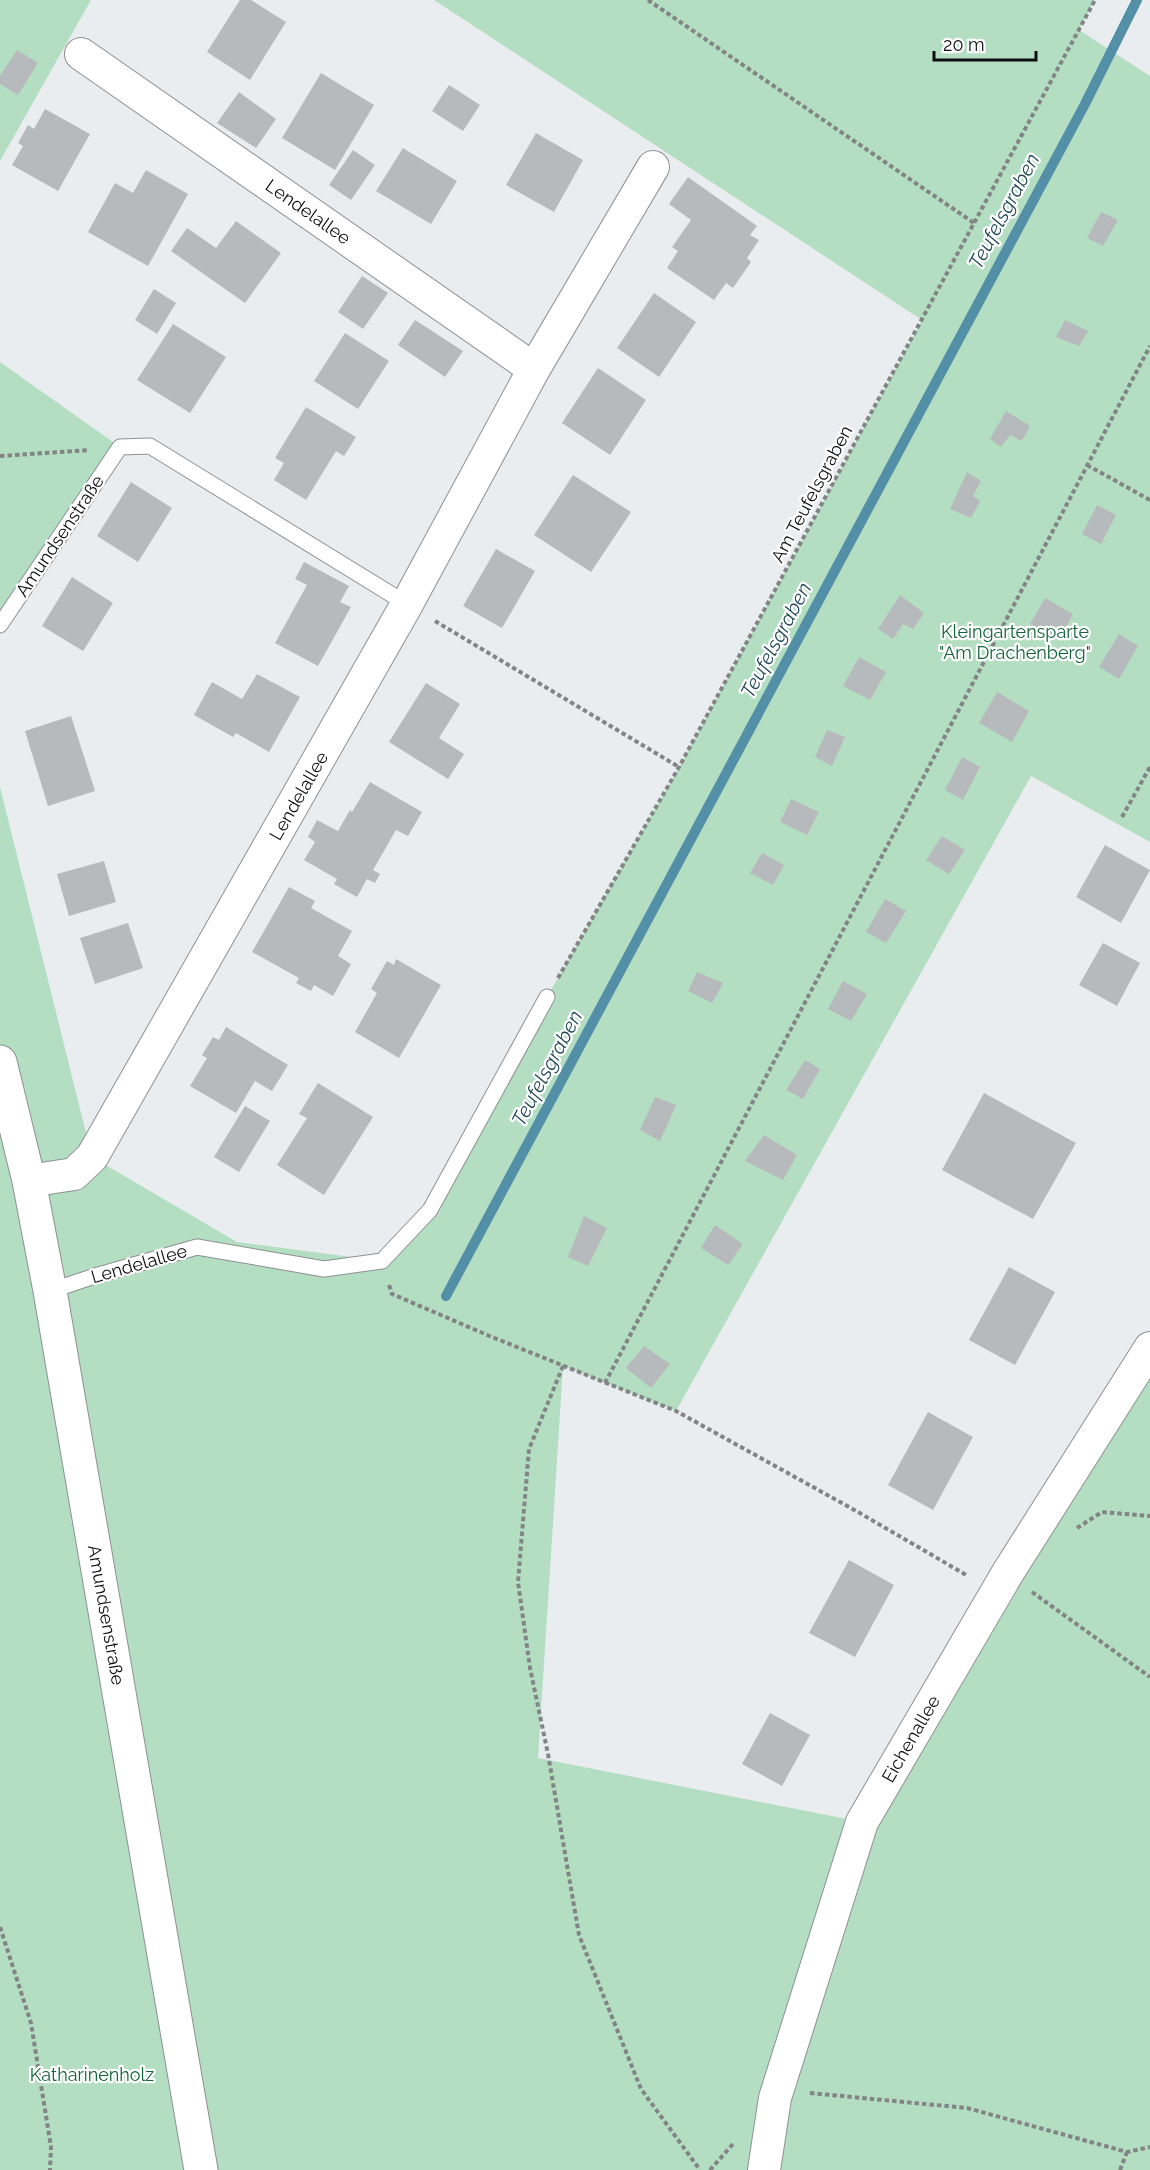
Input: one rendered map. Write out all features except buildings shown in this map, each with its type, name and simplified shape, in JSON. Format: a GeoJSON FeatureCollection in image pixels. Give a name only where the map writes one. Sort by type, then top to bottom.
{"type":"FeatureCollection","features":[{"type":"Feature","properties":{"kind":"street","name":"Lendelallee"},"geometry":{"type":"LineString","coordinates":[[81,54],[534,369]]}},
{"type":"Feature","properties":{"kind":"street","name":"Lendelallee"},"geometry":{"type":"LineString","coordinates":[[29,1181],[74,1174],[92,1157],[408,604],[534,369],[653,167]]}},
{"type":"Feature","properties":{"kind":"street","name":"Amundsenstraße"},"geometry":{"type":"LineString","coordinates":[[0,1062],[29,1181],[50,1292],[201,2170]]}},
{"type":"Feature","properties":{"kind":"street","name":"Eichenallee"},"geometry":{"type":"LineString","coordinates":[[764,2170],[775,2098],[862,1822],[1002,1582],[1150,1348]]}},
{"type":"Feature","properties":{"kind":"lane"},"geometry":{"type":"LineString","coordinates":[[120,447],[150,446],[408,604]]}},
{"type":"Feature","properties":{"kind":"lane","name":"Amundsenstraße"},"geometry":{"type":"LineString","coordinates":[[0,625],[120,447]]}},
{"type":"Feature","properties":{"kind":"lane","name":"Lendelallee"},"geometry":{"type":"LineString","coordinates":[[50,1292],[95,1276],[197,1247],[324,1269],[382,1261],[430,1210],[547,998]]}},
{"type":"Feature","properties":{"kind":"path"},"geometry":{"type":"LineString","coordinates":[[648,0],[974,223]]}},
{"type":"Feature","properties":{"kind":"path","name":"Am Teufelsgraben"},"geometry":{"type":"LineString","coordinates":[[547,998],[679,767],[1095,0]]}},
{"type":"Feature","properties":{"kind":"path"},"geometry":{"type":"LineString","coordinates":[[605,1383],[1150,346]]}},
{"type":"Feature","properties":{"kind":"path"},"geometry":{"type":"LineString","coordinates":[[0,456],[120,447]]}},
{"type":"Feature","properties":{"kind":"path"},"geometry":{"type":"LineString","coordinates":[[1087,465],[1150,500]]}},
{"type":"Feature","properties":{"kind":"path"},"geometry":{"type":"LineString","coordinates":[[408,604],[679,767]]}},
{"type":"Feature","properties":{"kind":"path"},"geometry":{"type":"LineString","coordinates":[[1122,817],[1150,767]]}},
{"type":"Feature","properties":{"kind":"path"},"geometry":{"type":"LineString","coordinates":[[392,1294],[547,1360],[676,1411],[1002,1582],[1150,1677]]}},
{"type":"Feature","properties":{"kind":"path"},"geometry":{"type":"LineString","coordinates":[[562,1366],[529,1449],[518,1582],[530,1668],[548,1754],[579,1935],[641,2089],[700,2170]]}},
{"type":"Feature","properties":{"kind":"path"},"geometry":{"type":"LineString","coordinates":[[1072,1530],[1102,1512],[1150,1516]]}},
{"type":"Feature","properties":{"kind":"path"},"geometry":{"type":"LineString","coordinates":[[0,1927],[32,2023],[51,2147],[50,2170]]}},
{"type":"Feature","properties":{"kind":"path"},"geometry":{"type":"LineString","coordinates":[[775,2098],[814,2093],[967,2108],[1128,2152],[1150,2147]]}},
{"type":"Feature","properties":{"kind":"path"},"geometry":{"type":"LineString","coordinates":[[1120,2170],[1128,2152]]}},
{"type":"Feature","properties":{"kind":"green space"},"geometry":{"type":"Polygon","coordinates":[[[0,0],[91,0],[0,161],[0,0]]]}},
{"type":"Feature","properties":{"kind":"green space"},"geometry":{"type":"Polygon","coordinates":[[[434,0],[1095,0],[1079,30],[1150,76],[1150,842],[1031,776],[676,1411],[563,1366],[538,1758],[862,1822],[1150,1348],[1150,2170],[0,2170],[0,787],[92,1157],[237,1242],[382,1261],[430,1210],[547,997],[679,767],[922,320],[434,0]]]}},
{"type":"Feature","properties":{"kind":"green space"},"geometry":{"type":"Polygon","coordinates":[[[0,362],[120,447],[0,625],[0,362]]]}},
{"type":"Feature","properties":{"kind":"waterway","name":"Teufelsgraben"},"geometry":{"type":"LineString","coordinates":[[446,1296],[1085,104],[1137,0]]}},
{"type":"Feature","properties":{"kind":"park label","name":"Kleingartensparte \"Am Drachenberg\""},"geometry":{"type":"Point","coordinates":[1015,642]}},
{"type":"Feature","properties":{"kind":"park label","name":"Katharinenholz"},"geometry":{"type":"Point","coordinates":[92,2075]}}]}
